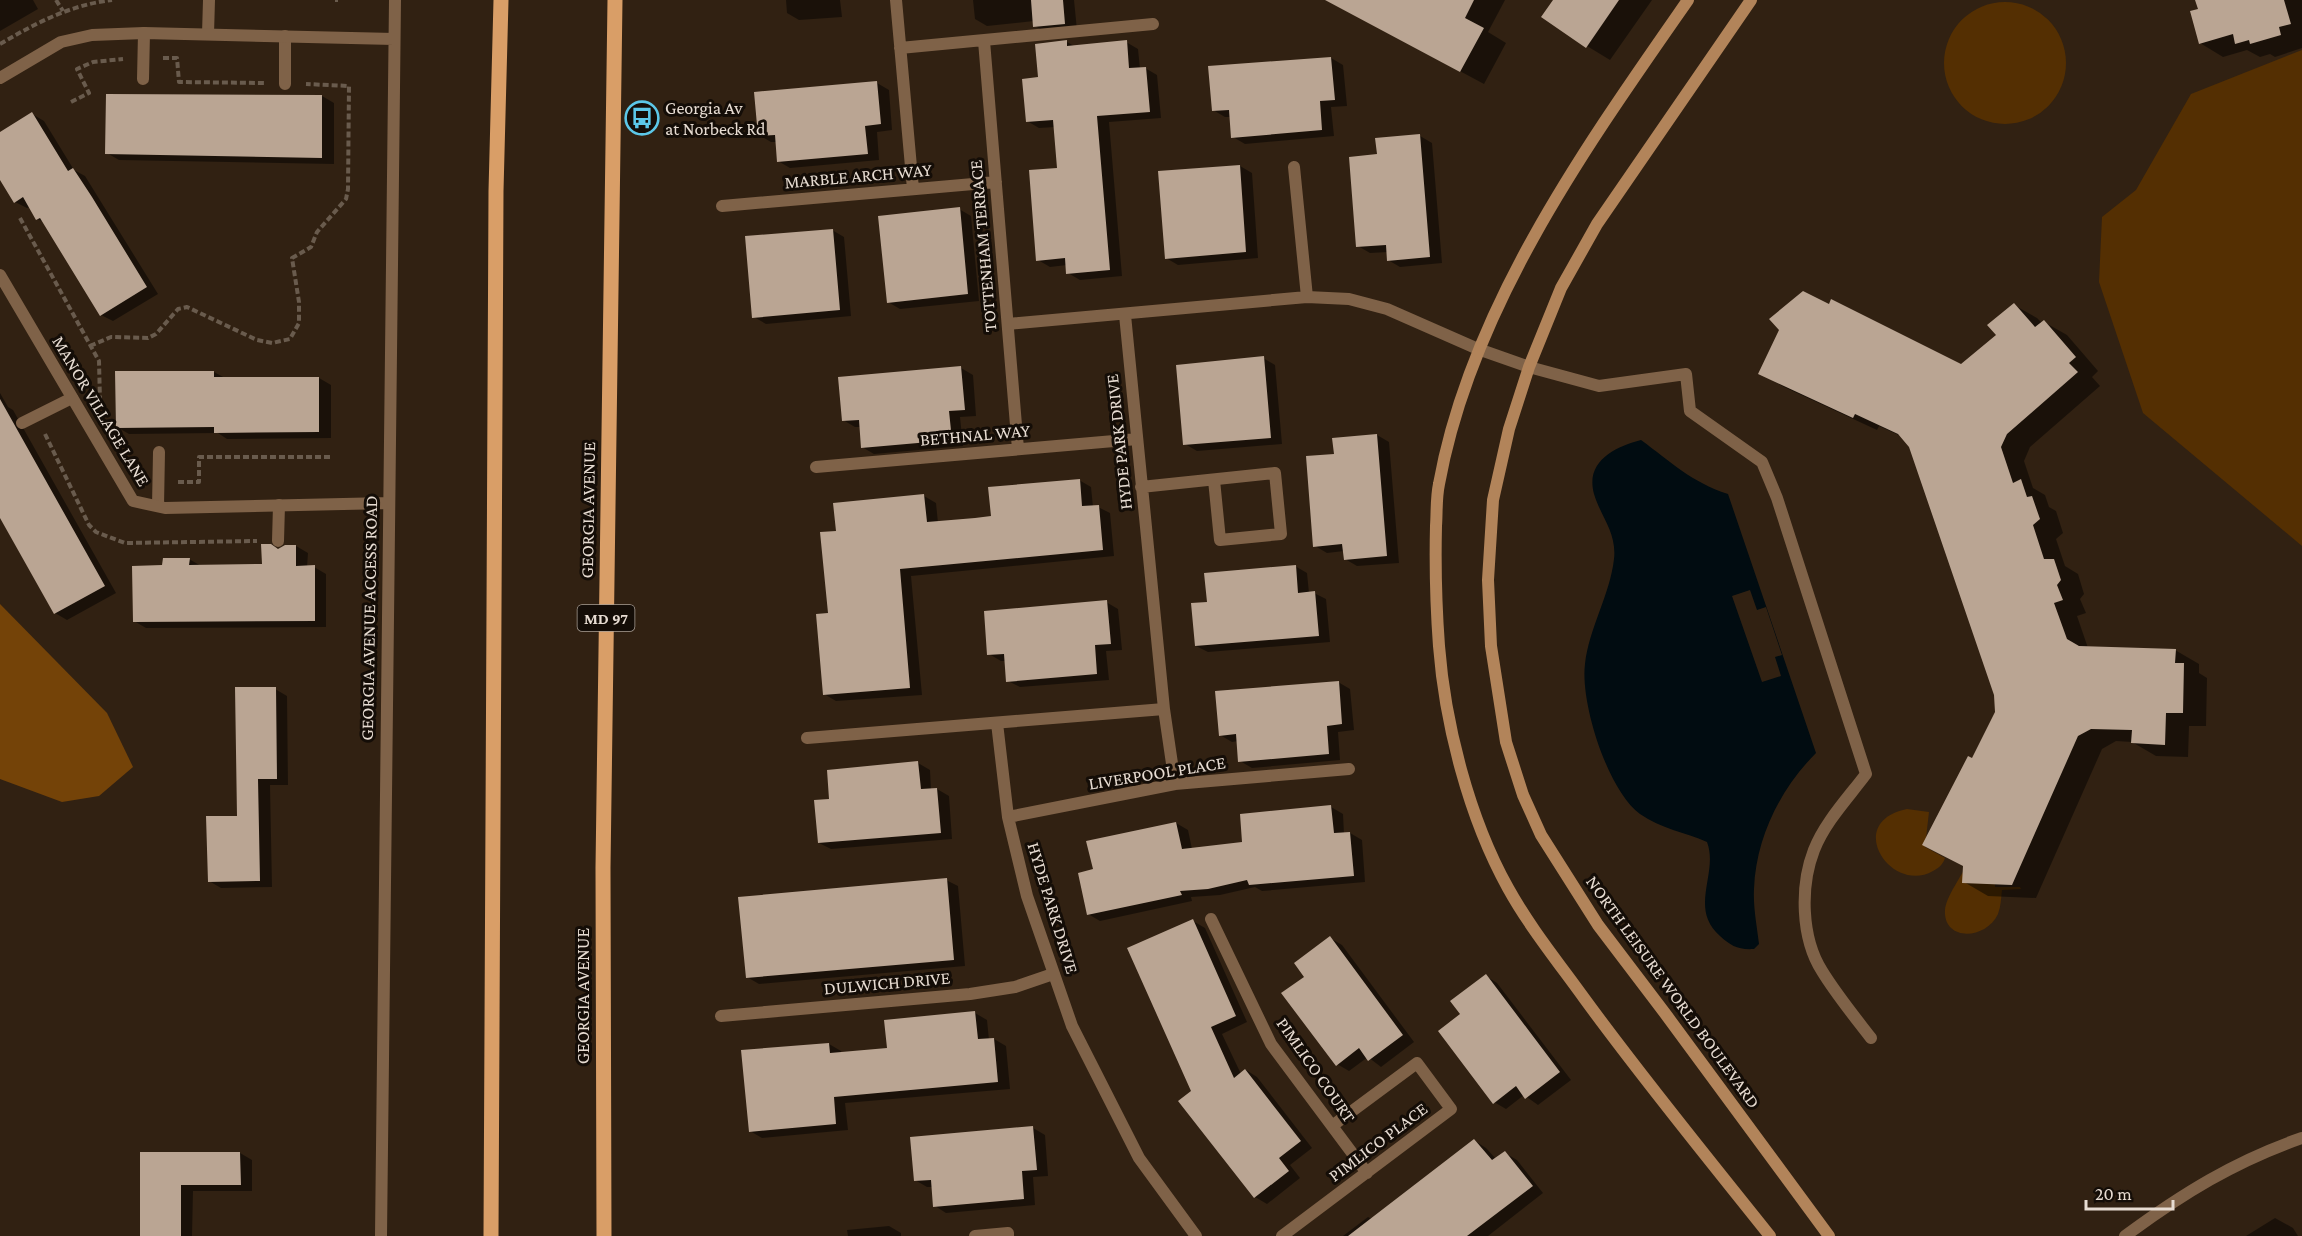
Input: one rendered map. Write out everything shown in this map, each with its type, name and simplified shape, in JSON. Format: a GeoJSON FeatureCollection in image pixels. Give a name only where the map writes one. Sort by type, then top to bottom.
{"type":"FeatureCollection","features":[{"type":"Feature","properties":{"kind":"main road"},"geometry":{"type":"LineString","coordinates":[[491,1236],[496,203],[501,0]]}},
{"type":"Feature","properties":{"kind":"main road","name":"GEORGIA AVENUE"},"geometry":{"type":"LineString","coordinates":[[604,1236],[603,868],[615,0]]}},
{"type":"Feature","properties":{"kind":"street"},"geometry":{"type":"LineString","coordinates":[[208,34],[209,0]]}},
{"type":"Feature","properties":{"kind":"street","name":"GEORGIA AVENUE ACCESS ROAD"},"geometry":{"type":"LineString","coordinates":[[381,1236],[395,0]]}},
{"type":"Feature","properties":{"kind":"street"},"geometry":{"type":"LineString","coordinates":[[896,0],[913,189]]}},
{"type":"Feature","properties":{"kind":"street"},"geometry":{"type":"LineString","coordinates":[[1688,0],[1599,128],[1524,256],[1478,349],[1453,419],[1438,488],[1434,585],[1442,687],[1455,747],[1476,818],[1507,887],[1551,953],[1619,1046],[1770,1236]]}},
{"type":"Feature","properties":{"kind":"street","name":"NORTH LEISURE WORLD BOULEVARD"},"geometry":{"type":"LineString","coordinates":[[1751,0],[1597,224],[1561,288],[1529,367],[1509,429],[1493,500],[1488,580],[1491,646],[1506,742],[1523,795],[1541,835],[1598,925],[1829,1236]]}},
{"type":"Feature","properties":{"kind":"street"},"geometry":{"type":"LineString","coordinates":[[900,48],[1153,24]]}},
{"type":"Feature","properties":{"kind":"street"},"geometry":{"type":"LineString","coordinates":[[143,79],[144,33]]}},
{"type":"Feature","properties":{"kind":"street"},"geometry":{"type":"LineString","coordinates":[[0,78],[61,42],[92,35],[144,33],[394,39]]}},
{"type":"Feature","properties":{"kind":"street"},"geometry":{"type":"LineString","coordinates":[[285,36],[285,84]]}},
{"type":"Feature","properties":{"kind":"street","name":"TOTTENHAM TERRACE"},"geometry":{"type":"LineString","coordinates":[[984,41],[1018,449]]}},
{"type":"Feature","properties":{"kind":"street"},"geometry":{"type":"LineString","coordinates":[[1294,167],[1307,297]]}},
{"type":"Feature","properties":{"kind":"street","name":"MARBLE ARCH WAY"},"geometry":{"type":"LineString","coordinates":[[722,206],[996,182]]}},
{"type":"Feature","properties":{"kind":"street","name":"MANOR VILLAGE LANE"},"geometry":{"type":"LineString","coordinates":[[0,275],[133,501],[158,506],[388,503]]}},
{"type":"Feature","properties":{"kind":"street"},"geometry":{"type":"LineString","coordinates":[[1008,324],[1307,297],[1349,299],[1387,309],[1478,349],[1529,367],[1599,386],[1686,374],[1690,411],[1762,462],[1777,498],[1866,774],[1835,816],[1815,849],[1807,881],[1805,910],[1809,939],[1821,969],[1871,1038]]}},
{"type":"Feature","properties":{"kind":"street","name":"HYDE PARK DRIVE"},"geometry":{"type":"LineString","coordinates":[[1125,315],[1164,709],[1174,784]]}},
{"type":"Feature","properties":{"kind":"street"},"geometry":{"type":"LineString","coordinates":[[22,423],[72,398]]}},
{"type":"Feature","properties":{"kind":"street","name":"BETHNAL WAY"},"geometry":{"type":"LineString","coordinates":[[816,467],[1137,439]]}},
{"type":"Feature","properties":{"kind":"street"},"geometry":{"type":"LineString","coordinates":[[158,506],[159,453]]}},
{"type":"Feature","properties":{"kind":"street"},"geometry":{"type":"LineString","coordinates":[[1141,487],[1275,474],[1281,534],[1220,540],[1214,480]]}},
{"type":"Feature","properties":{"kind":"street"},"geometry":{"type":"LineString","coordinates":[[278,541],[279,506]]}},
{"type":"Feature","properties":{"kind":"street"},"geometry":{"type":"LineString","coordinates":[[807,738],[1164,709]]}},
{"type":"Feature","properties":{"kind":"street","name":"HYDE PARK DRIVE"},"geometry":{"type":"LineString","coordinates":[[997,723],[1008,817],[1027,896],[1072,1026],[1139,1158],[1196,1236]]}},
{"type":"Feature","properties":{"kind":"street","name":"LIVERPOOL PLACE"},"geometry":{"type":"LineString","coordinates":[[1008,817],[1174,784],[1348,769]]}},
{"type":"Feature","properties":{"kind":"street","name":"PIMLICO COURT"},"geometry":{"type":"LineString","coordinates":[[1211,919],[1271,1044],[1367,1173]]}},
{"type":"Feature","properties":{"kind":"street","name":"DULWICH DRIVE"},"geometry":{"type":"LineString","coordinates":[[721,1016],[970,994],[1016,987],[1053,974]]}},
{"type":"Feature","properties":{"kind":"street","name":"PIMLICO PLACE"},"geometry":{"type":"LineString","coordinates":[[1282,1236],[1451,1109],[1417,1063],[1332,1126]]}},
{"type":"Feature","properties":{"kind":"street"},"geometry":{"type":"LineString","coordinates":[[2126,1236],[2167,1205],[2217,1175],[2262,1152],[2302,1138]]}},
{"type":"Feature","properties":{"kind":"street"},"geometry":{"type":"LineString","coordinates":[[975,1236],[1008,1233],[1008,1236]]}},
{"type":"Feature","properties":{"kind":"path"},"geometry":{"type":"LineString","coordinates":[[56,0],[63,11]]}},
{"type":"Feature","properties":{"kind":"path"},"geometry":{"type":"LineString","coordinates":[[0,44],[63,11],[112,0]]}},
{"type":"Feature","properties":{"kind":"path"},"geometry":{"type":"LineString","coordinates":[[71,102],[89,93],[77,69],[93,62],[143,58],[177,58],[179,82],[350,86],[346,199],[317,232],[311,247],[292,258],[299,302],[299,323],[290,339],[272,343],[257,340],[187,307],[178,309],[156,334],[147,338],[111,337],[90,346]]}},
{"type":"Feature","properties":{"kind":"path"},"geometry":{"type":"LineString","coordinates":[[20,218],[99,361],[100,408]]}},
{"type":"Feature","properties":{"kind":"path"},"geometry":{"type":"LineString","coordinates":[[159,481],[198,482],[199,457],[331,458]]}},
{"type":"Feature","properties":{"kind":"shaded area"},"geometry":{"type":"Polygon","coordinates":[[[2005,2],[2028,6],[2048,20],[2062,40],[2066,63],[2062,86],[2048,106],[2028,120],[2005,124],[1982,120],[1962,106],[1948,86],[1944,63],[1948,40],[1962,20],[1982,6],[2005,2]]]}},
{"type":"Feature","properties":{"kind":"shaded area"},"geometry":{"type":"Polygon","coordinates":[[[2302,50],[2302,546],[2143,413],[2099,282],[2102,217],[2136,190],[2191,94],[2302,50]]]}},
{"type":"Feature","properties":{"kind":"shaded area"},"geometry":{"type":"Polygon","coordinates":[[[1641,440],[1703,484],[1728,494],[1816,753],[1791,782],[1781,798],[1759,851],[1754,903],[1759,944],[1754,949],[1743,949],[1731,945],[1711,925],[1706,914],[1706,890],[1710,866],[1707,842],[1656,823],[1640,814],[1628,803],[1607,767],[1587,701],[1585,664],[1587,651],[1614,559],[1611,533],[1594,494],[1592,482],[1598,464],[1604,457],[1612,451],[1641,440]]]}},
{"type":"Feature","properties":{"kind":"shaded area"},"geometry":{"type":"Polygon","coordinates":[[[0,604],[107,713],[133,767],[99,796],[62,802],[0,779],[0,604]]]}},
{"type":"Feature","properties":{"kind":"shaded area"},"geometry":{"type":"Polygon","coordinates":[[[1907,809],[1929,812],[1925,847],[1945,858],[1935,870],[1917,876],[1902,873],[1889,865],[1880,854],[1876,841],[1878,828],[1888,816],[1907,809]]]}},
{"type":"Feature","properties":{"kind":"shaded area"},"geometry":{"type":"Polygon","coordinates":[[[1968,863],[1995,871],[1995,887],[2020,887],[2021,889],[2002,890],[1999,911],[1992,923],[1975,933],[1966,934],[1951,928],[1946,920],[1945,910],[1951,893],[1968,863]]]}},
{"type":"Feature","properties":{"kind":"pier"},"geometry":{"type":"Polygon","coordinates":[[[1750,590],[1757,610],[1766,607],[1782,655],[1775,657],[1781,676],[1762,682],[1732,596],[1750,590]]]}},
{"type":"Feature","properties":{"kind":"building"},"geometry":{"type":"Polygon","coordinates":[[[1031,0],[1063,0],[1065,24],[1033,27],[1031,0]]]}},
{"type":"Feature","properties":{"kind":"building"},"geometry":{"type":"Polygon","coordinates":[[[1325,0],[1474,0],[1465,18],[1484,28],[1460,72],[1325,0]]]}},
{"type":"Feature","properties":{"kind":"building"},"geometry":{"type":"Polygon","coordinates":[[[1553,0],[1619,0],[1586,48],[1541,17],[1553,0]]]}},
{"type":"Feature","properties":{"kind":"building"},"geometry":{"type":"Polygon","coordinates":[[[2195,0],[2284,0],[2291,24],[2279,27],[2281,35],[2250,44],[2249,40],[2235,44],[2233,34],[2199,44],[2190,11],[2198,9],[2195,0]]]}},
{"type":"Feature","properties":{"kind":"building"},"geometry":{"type":"Polygon","coordinates":[[[1067,40],[1067,46],[1127,40],[1129,68],[1146,67],[1150,112],[1097,116],[1110,270],[1066,274],[1065,258],[1036,261],[1029,170],[1057,168],[1053,120],[1026,122],[1022,79],[1038,77],[1035,44],[1067,40]]]}},
{"type":"Feature","properties":{"kind":"building"},"geometry":{"type":"Polygon","coordinates":[[[1331,57],[1335,100],[1320,101],[1322,130],[1231,138],[1229,110],[1212,111],[1208,66],[1331,57]]]}},
{"type":"Feature","properties":{"kind":"building"},"geometry":{"type":"Polygon","coordinates":[[[877,81],[881,124],[865,126],[868,154],[777,162],[775,135],[758,136],[754,92],[877,81]]]}},
{"type":"Feature","properties":{"kind":"building"},"geometry":{"type":"Polygon","coordinates":[[[106,94],[322,95],[322,158],[105,154],[106,94]]]}},
{"type":"Feature","properties":{"kind":"building"},"geometry":{"type":"Polygon","coordinates":[[[32,112],[68,171],[73,168],[147,287],[100,316],[40,218],[36,220],[23,197],[14,203],[0,180],[0,132],[32,112]]]}},
{"type":"Feature","properties":{"kind":"building"},"geometry":{"type":"Polygon","coordinates":[[[1420,134],[1430,257],[1387,261],[1386,245],[1356,247],[1349,157],[1377,154],[1375,138],[1420,134]]]}},
{"type":"Feature","properties":{"kind":"building"},"geometry":{"type":"Polygon","coordinates":[[[1240,165],[1246,252],[1165,259],[1158,171],[1240,165]]]}},
{"type":"Feature","properties":{"kind":"building"},"geometry":{"type":"Polygon","coordinates":[[[960,207],[968,294],[887,303],[878,216],[960,207]]]}},
{"type":"Feature","properties":{"kind":"building"},"geometry":{"type":"Polygon","coordinates":[[[833,229],[840,310],[752,318],[745,236],[833,229]]]}},
{"type":"Feature","properties":{"kind":"building"},"geometry":{"type":"Polygon","coordinates":[[[1803,291],[1829,304],[1831,299],[1961,364],[1996,335],[1987,325],[2014,303],[2035,327],[2044,320],[2076,357],[2069,363],[2078,372],[2007,434],[2001,447],[2013,483],[2021,479],[2027,497],[2032,496],[2040,519],[2033,525],[2044,559],[2054,559],[2061,580],[2057,585],[2063,600],[2054,603],[2067,639],[2079,646],[2176,649],[2175,663],[2184,663],[2183,713],[2166,713],[2165,745],[2131,743],[2132,730],[2091,729],[2078,736],[2012,885],[1962,883],[1963,866],[1922,845],[1968,756],[1972,758],[1995,712],[1994,695],[1909,447],[1898,434],[1855,414],[1853,418],[1758,374],[1779,330],[1769,319],[1803,291]]]}},
{"type":"Feature","properties":{"kind":"building"},"geometry":{"type":"Polygon","coordinates":[[[1264,356],[1271,438],[1183,445],[1176,365],[1264,356]]]}},
{"type":"Feature","properties":{"kind":"building"},"geometry":{"type":"Polygon","coordinates":[[[961,366],[965,410],[949,411],[952,440],[861,448],[859,420],[842,421],[838,377],[961,366]]]}},
{"type":"Feature","properties":{"kind":"building"},"geometry":{"type":"Polygon","coordinates":[[[115,371],[214,371],[214,377],[319,377],[319,432],[214,433],[214,427],[116,428],[115,371]]]}},
{"type":"Feature","properties":{"kind":"building"},"geometry":{"type":"Polygon","coordinates":[[[0,399],[105,586],[54,614],[0,518],[0,399]]]}},
{"type":"Feature","properties":{"kind":"building"},"geometry":{"type":"Polygon","coordinates":[[[1377,434],[1387,556],[1344,560],[1342,544],[1313,547],[1306,456],[1334,454],[1332,438],[1377,434]]]}},
{"type":"Feature","properties":{"kind":"building"},"geometry":{"type":"Polygon","coordinates":[[[1080,479],[1082,506],[1099,505],[1103,550],[900,569],[910,688],[823,695],[816,614],[828,613],[820,532],[836,531],[833,503],[924,494],[927,522],[975,518],[991,516],[988,487],[1080,479]]]}},
{"type":"Feature","properties":{"kind":"building"},"geometry":{"type":"Polygon","coordinates":[[[261,544],[271,544],[278,549],[285,545],[296,545],[296,566],[315,565],[315,621],[133,622],[132,566],[162,565],[163,558],[190,558],[189,565],[262,564],[261,544]]]}},
{"type":"Feature","properties":{"kind":"building"},"geometry":{"type":"Polygon","coordinates":[[[1296,565],[1298,593],[1315,591],[1319,636],[1195,646],[1191,603],[1207,602],[1204,573],[1296,565]]]}},
{"type":"Feature","properties":{"kind":"building"},"geometry":{"type":"Polygon","coordinates":[[[1107,600],[1111,644],[1095,645],[1097,674],[1006,682],[1004,654],[987,655],[984,611],[1107,600]]]}},
{"type":"Feature","properties":{"kind":"building"},"geometry":{"type":"Polygon","coordinates":[[[1339,681],[1342,724],[1327,726],[1329,754],[1238,762],[1236,734],[1219,736],[1215,691],[1339,681]]]}},
{"type":"Feature","properties":{"kind":"building"},"geometry":{"type":"Polygon","coordinates":[[[235,687],[276,687],[277,779],[258,779],[260,881],[208,882],[206,816],[237,816],[235,687]]]}},
{"type":"Feature","properties":{"kind":"building"},"geometry":{"type":"Polygon","coordinates":[[[918,761],[921,789],[937,788],[941,833],[818,843],[814,800],[829,799],[827,770],[918,761]]]}},
{"type":"Feature","properties":{"kind":"building"},"geometry":{"type":"Polygon","coordinates":[[[1331,805],[1334,833],[1350,832],[1354,876],[1249,885],[1247,880],[1208,889],[1180,891],[1182,895],[1087,915],[1078,873],[1093,869],[1086,841],[1176,822],[1182,849],[1242,842],[1240,814],[1331,805]]]}},
{"type":"Feature","properties":{"kind":"building"},"geometry":{"type":"Polygon","coordinates":[[[947,878],[954,960],[746,978],[738,897],[947,878]]]}},
{"type":"Feature","properties":{"kind":"building"},"geometry":{"type":"Polygon","coordinates":[[[1193,919],[1236,1016],[1211,1027],[1234,1078],[1245,1069],[1301,1141],[1279,1158],[1289,1171],[1254,1198],[1178,1101],[1191,1091],[1127,948],[1193,919]]]}},
{"type":"Feature","properties":{"kind":"building"},"geometry":{"type":"Polygon","coordinates":[[[1330,936],[1403,1035],[1368,1061],[1359,1048],[1336,1066],[1281,993],[1304,977],[1294,963],[1330,936]]]}},
{"type":"Feature","properties":{"kind":"building"},"geometry":{"type":"Polygon","coordinates":[[[1486,974],[1560,1072],[1525,1099],[1516,1086],[1493,1104],[1438,1031],[1460,1014],[1450,1001],[1486,974]]]}},
{"type":"Feature","properties":{"kind":"building"},"geometry":{"type":"Polygon","coordinates":[[[975,1011],[978,1039],[994,1038],[998,1082],[834,1097],[836,1124],[749,1132],[741,1050],[829,1043],[830,1053],[887,1048],[884,1020],[975,1011]]]}},
{"type":"Feature","properties":{"kind":"building"},"geometry":{"type":"Polygon","coordinates":[[[1033,1126],[1037,1170],[1022,1171],[1024,1199],[933,1207],[931,1180],[914,1181],[910,1137],[1033,1126]]]}},
{"type":"Feature","properties":{"kind":"building"},"geometry":{"type":"Polygon","coordinates":[[[1474,1139],[1492,1160],[1505,1151],[1533,1186],[1467,1236],[1348,1236],[1474,1139]]]}},
{"type":"Feature","properties":{"kind":"building"},"geometry":{"type":"Polygon","coordinates":[[[140,1152],[240,1152],[241,1185],[181,1185],[181,1236],[140,1236],[140,1152]]]}},
{"type":"Feature","properties":{"kind":"place","name":"Georgia Av at Norbeck Rd"},"geometry":{"type":"Point","coordinates":[642,118]}}]}
